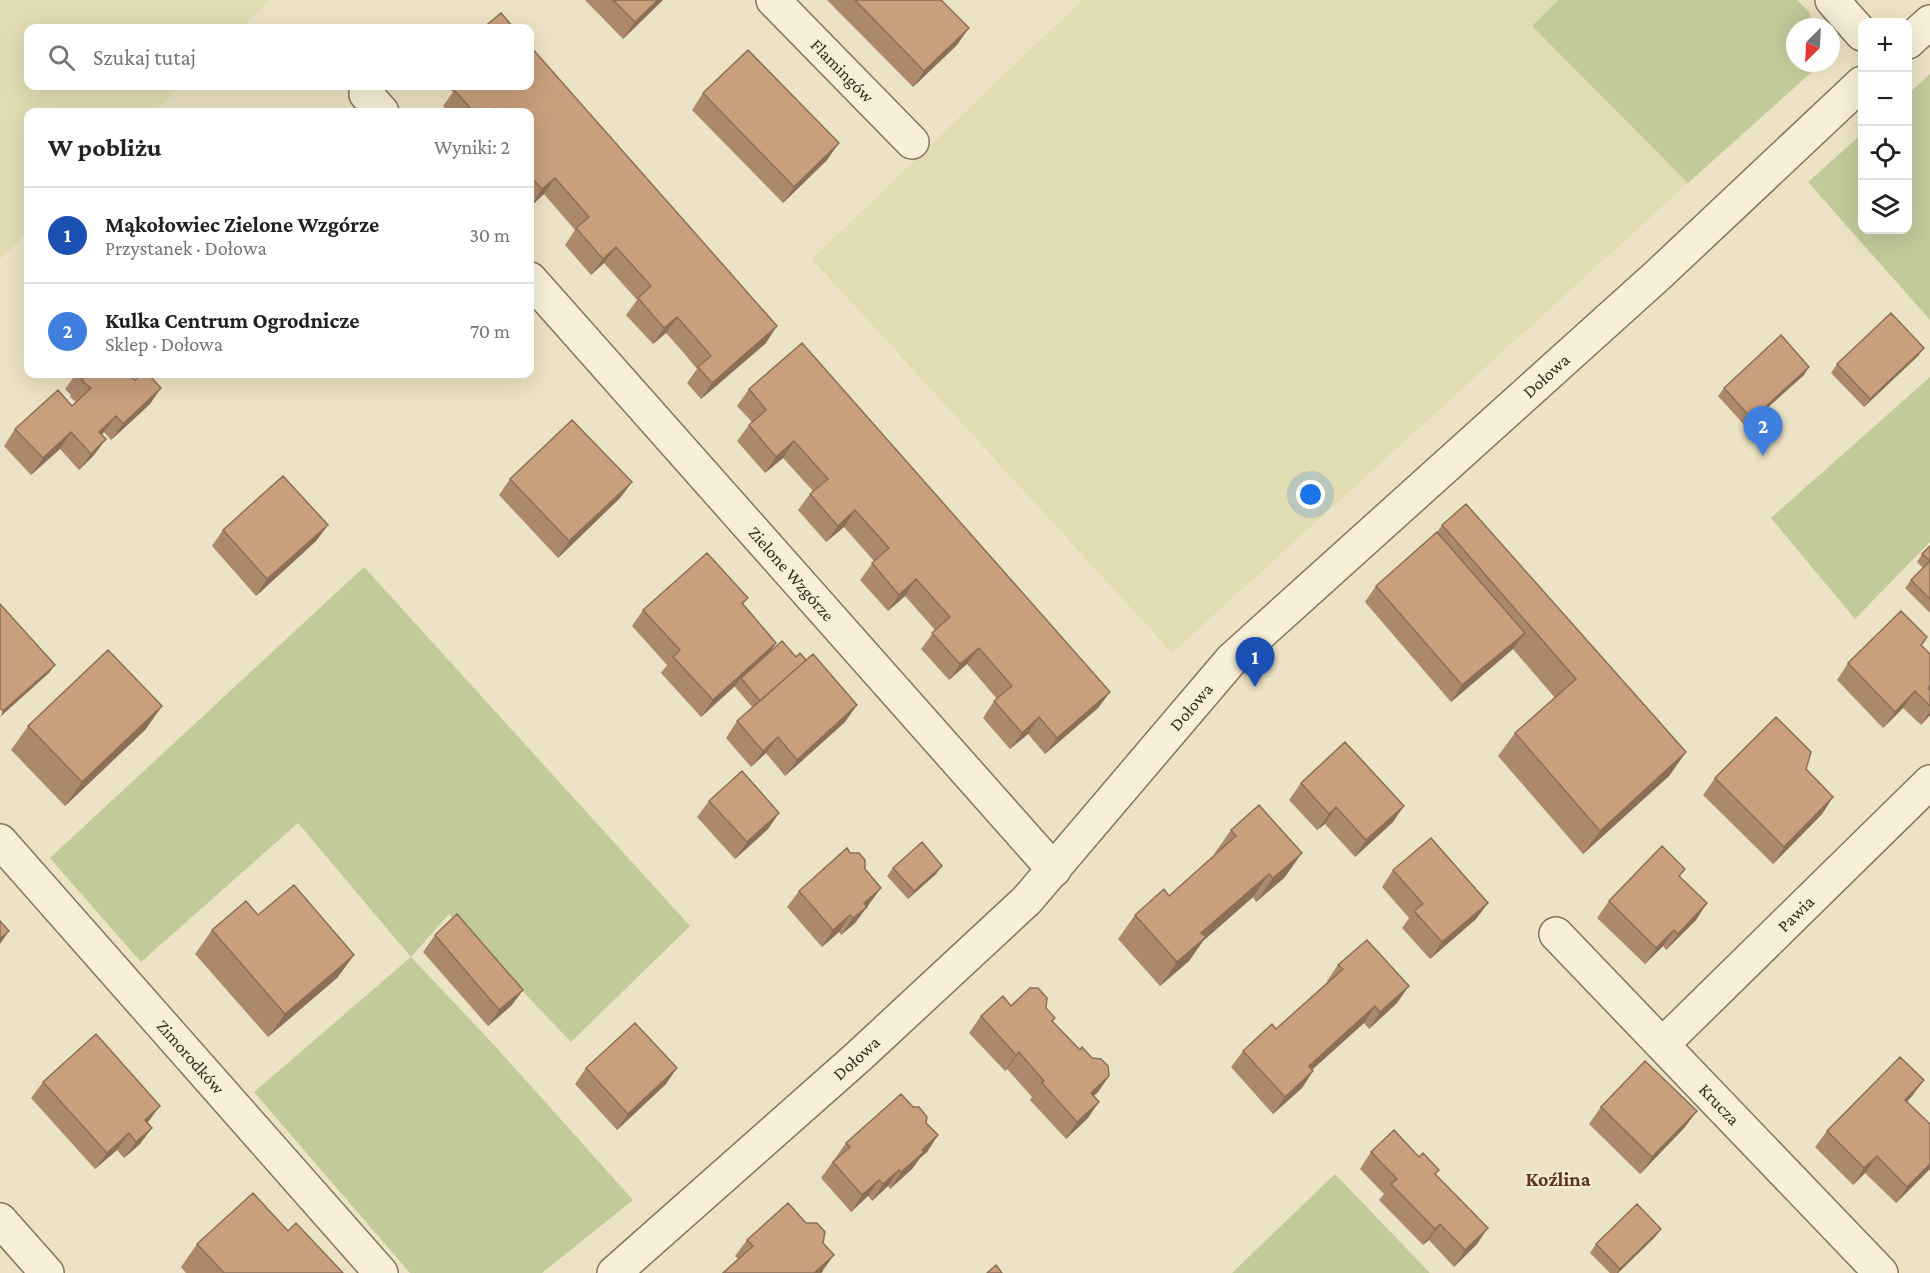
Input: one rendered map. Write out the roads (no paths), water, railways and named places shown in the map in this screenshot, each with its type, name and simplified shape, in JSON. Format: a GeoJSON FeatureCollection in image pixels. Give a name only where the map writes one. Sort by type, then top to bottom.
{"type":"FeatureCollection","features":[{"type":"Feature","properties":{"kind":"street","name":"Flamingów"},"geometry":{"type":"LineString","coordinates":[[773,0],[912,142]]}},
{"type":"Feature","properties":{"kind":"street"},"geometry":{"type":"LineString","coordinates":[[1832,0],[1858,29]]}},
{"type":"Feature","properties":{"kind":"street"},"geometry":{"type":"LineString","coordinates":[[1912,38],[1930,22]]}},
{"type":"Feature","properties":{"kind":"street","name":"Dołowa"},"geometry":{"type":"LineString","coordinates":[[614,1273],[858,1057],[1027,900],[1232,659],[1651,281],[1858,88]]}},
{"type":"Feature","properties":{"kind":"street","name":"Zielone Wzgórze"},"geometry":{"type":"LineString","coordinates":[[534,284],[1054,870]]}},
{"type":"Feature","properties":{"kind":"street","name":"Pawia"},"geometry":{"type":"LineString","coordinates":[[1663,1044],[1930,782]]}},
{"type":"Feature","properties":{"kind":"street","name":"Zimorodków"},"geometry":{"type":"LineString","coordinates":[[0,841],[381,1273]]}},
{"type":"Feature","properties":{"kind":"street","name":"Krucza"},"geometry":{"type":"LineString","coordinates":[[1556,934],[1881,1273]]}},
{"type":"Feature","properties":{"kind":"street"},"geometry":{"type":"LineString","coordinates":[[0,1220],[47,1273]]}},
{"type":"Feature","properties":{"kind":"place","name":"Kulka Centrum Ogrodnicze"},"geometry":{"type":"Point","coordinates":[1763,456]}},
{"type":"Feature","properties":{"kind":"place","name":"Mąkołowiec Zielone Wzgórze"},"geometry":{"type":"Point","coordinates":[1255,687]}},
{"type":"Feature","properties":{"kind":"district","name":"Koźlina"},"geometry":{"type":"Point","coordinates":[1558,1179]}}]}
